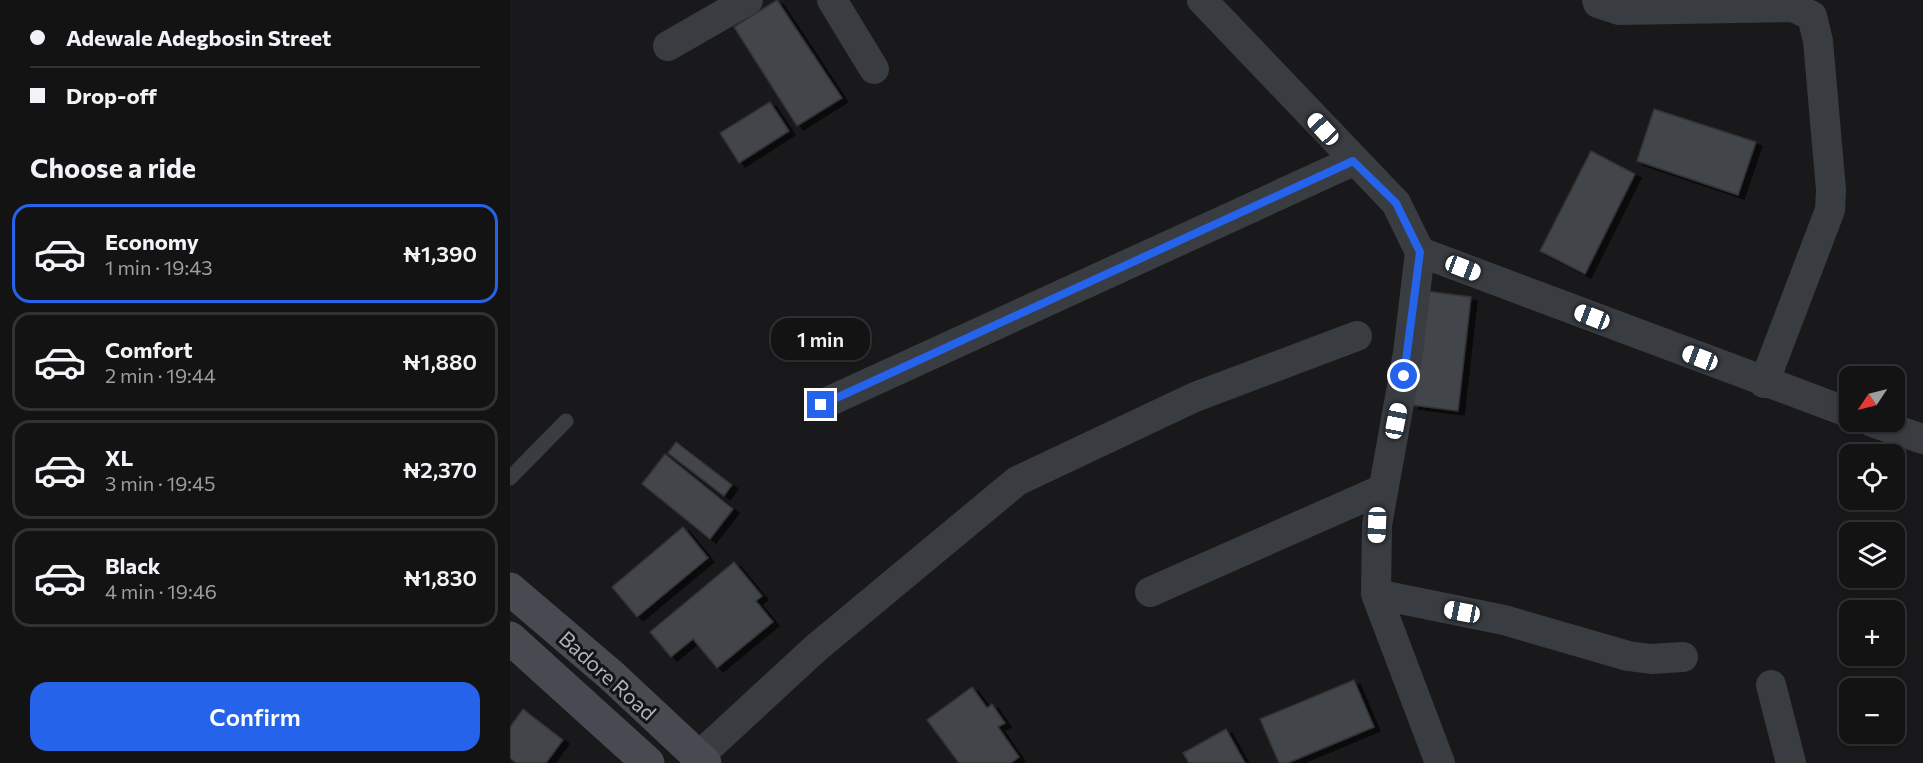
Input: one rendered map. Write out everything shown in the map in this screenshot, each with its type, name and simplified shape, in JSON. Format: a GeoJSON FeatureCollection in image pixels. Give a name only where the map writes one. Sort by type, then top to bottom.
{"type":"FeatureCollection","features":[{"type":"Feature","properties":{"kind":"main road","name":"Badore Road"},"geometry":{"type":"LineString","coordinates":[[510,589],[612,676],[702,760]]}},
{"type":"Feature","properties":{"kind":"main road","name":"Badore Road"},"geometry":{"type":"LineString","coordinates":[[510,638],[648,763]]}},
{"type":"Feature","properties":{"kind":"street"},"geometry":{"type":"LineString","coordinates":[[668,45],[748,0]]}},
{"type":"Feature","properties":{"kind":"street"},"geometry":{"type":"LineString","coordinates":[[832,0],[874,69]]}},
{"type":"Feature","properties":{"kind":"street"},"geometry":{"type":"LineString","coordinates":[[1202,0],[1353,161],[1396,203],[1420,252],[1408,353],[1377,525],[1377,594],[1388,631],[1440,763]]}},
{"type":"Feature","properties":{"kind":"street"},"geometry":{"type":"LineString","coordinates":[[1596,0],[1598,3],[1619,10],[1793,7],[1812,16],[1818,41],[1831,190],[1830,210],[1764,383]]}},
{"type":"Feature","properties":{"kind":"street"},"geometry":{"type":"LineString","coordinates":[[821,405],[1353,161]]}},
{"type":"Feature","properties":{"kind":"street"},"geometry":{"type":"LineString","coordinates":[[1420,252],[1764,383],[1839,409]]}},
{"type":"Feature","properties":{"kind":"street"},"geometry":{"type":"LineString","coordinates":[[702,760],[816,648],[1017,481],[1195,397],[1357,336]]}},
{"type":"Feature","properties":{"kind":"street"},"geometry":{"type":"LineString","coordinates":[[1902,432],[1923,439]]}},
{"type":"Feature","properties":{"kind":"street"},"geometry":{"type":"LineString","coordinates":[[1150,592],[1383,489]]}},
{"type":"Feature","properties":{"kind":"street"},"geometry":{"type":"LineString","coordinates":[[1377,594],[1504,620],[1628,657],[1652,659],[1683,657]]}},
{"type":"Feature","properties":{"kind":"street"},"geometry":{"type":"LineString","coordinates":[[1771,685],[1791,763]]}},
{"type":"Feature","properties":{"kind":"lane"},"geometry":{"type":"LineString","coordinates":[[510,478],[566,421]]}},
{"type":"Feature","properties":{"kind":"building"},"geometry":{"type":"Polygon","coordinates":[[[777,0],[842,98],[797,126],[734,27],[777,0]]]}},
{"type":"Feature","properties":{"kind":"building"},"geometry":{"type":"Polygon","coordinates":[[[770,102],[789,131],[739,163],[720,133],[770,102]]]}},
{"type":"Feature","properties":{"kind":"building"},"geometry":{"type":"Polygon","coordinates":[[[1654,109],[1756,142],[1738,195],[1637,161],[1654,109]]]}},
{"type":"Feature","properties":{"kind":"building"},"geometry":{"type":"Polygon","coordinates":[[[1591,151],[1635,174],[1585,274],[1540,251],[1591,151]]]}},
{"type":"Feature","properties":{"kind":"building"},"geometry":{"type":"Polygon","coordinates":[[[1426,291],[1471,297],[1458,411],[1412,405],[1426,291]]]}},
{"type":"Feature","properties":{"kind":"building"},"geometry":{"type":"Polygon","coordinates":[[[676,442],[732,485],[724,496],[668,453],[676,442]]]}},
{"type":"Feature","properties":{"kind":"building"},"geometry":{"type":"Polygon","coordinates":[[[665,454],[733,509],[710,539],[642,484],[665,454]]]}},
{"type":"Feature","properties":{"kind":"building"},"geometry":{"type":"Polygon","coordinates":[[[683,527],[708,558],[637,617],[612,587],[683,527]]]}},
{"type":"Feature","properties":{"kind":"building"},"geometry":{"type":"Polygon","coordinates":[[[734,562],[762,596],[756,601],[773,622],[717,668],[693,639],[671,657],[650,632],[734,562]]]}},
{"type":"Feature","properties":{"kind":"building"},"geometry":{"type":"Polygon","coordinates":[[[1354,680],[1374,727],[1288,763],[1279,763],[1260,719],[1354,680]]]}},
{"type":"Feature","properties":{"kind":"building"},"geometry":{"type":"Polygon","coordinates":[[[972,687],[987,708],[992,704],[1005,723],[998,727],[1019,757],[1011,763],[959,763],[927,720],[972,687]]]}},
{"type":"Feature","properties":{"kind":"building"},"geometry":{"type":"Polygon","coordinates":[[[523,709],[563,740],[546,763],[516,763],[510,758],[510,727],[523,709]]]}},
{"type":"Feature","properties":{"kind":"building"},"geometry":{"type":"Polygon","coordinates":[[[1226,729],[1245,763],[1189,763],[1183,753],[1226,729]]]}},
{"type":"Feature","properties":{"kind":"route"},"geometry":{"type":"LineString","coordinates":[[821,405],[1353,161],[1396,203],[1420,252],[1404,376]]}}]}
